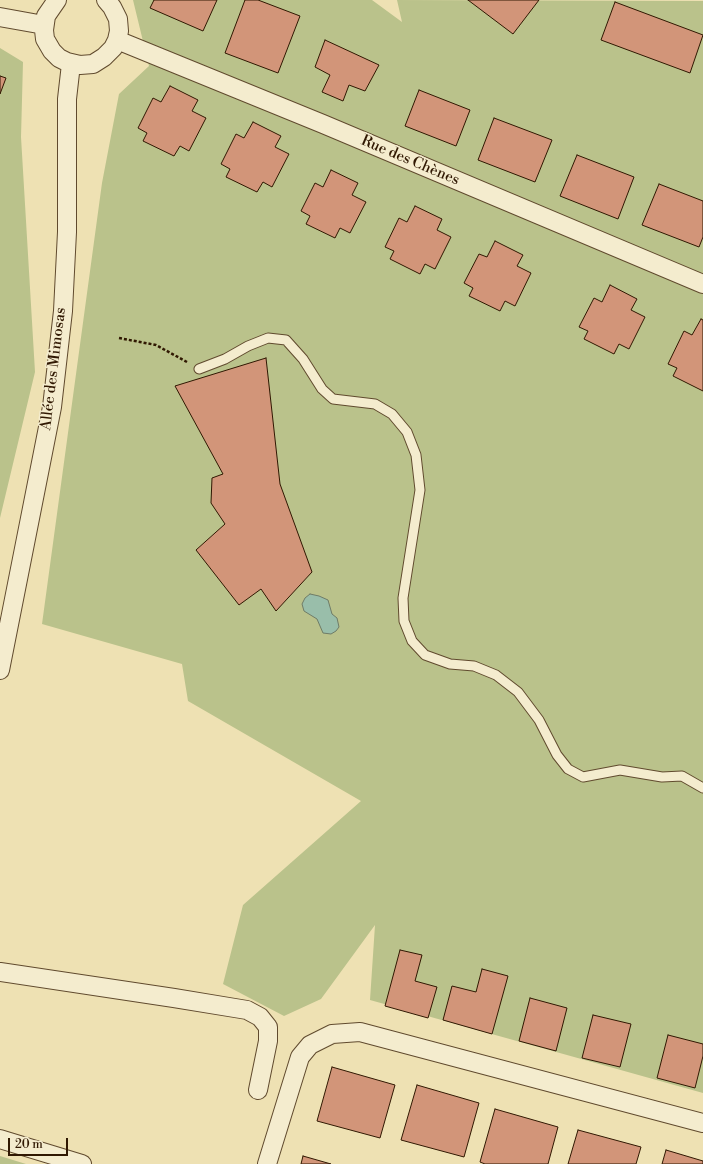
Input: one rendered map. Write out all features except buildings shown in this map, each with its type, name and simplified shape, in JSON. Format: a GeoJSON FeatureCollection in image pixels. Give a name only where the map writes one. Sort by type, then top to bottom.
{"type":"FeatureCollection","features":[{"type":"Feature","properties":{"kind":"street"},"geometry":{"type":"LineString","coordinates":[[56,0],[47,12],[44,25],[45,39],[52,51],[59,58],[71,64],[84,65],[97,62],[108,54],[117,40],[119,31],[118,19],[112,7],[106,0]]}},
{"type":"Feature","properties":{"kind":"street"},"geometry":{"type":"LineString","coordinates":[[0,17],[44,25]]}},
{"type":"Feature","properties":{"kind":"street","name":"Rue des Chènes"},"geometry":{"type":"LineString","coordinates":[[117,40],[330,127],[703,284]]}},
{"type":"Feature","properties":{"kind":"street","name":"Allée des Mimosas"},"geometry":{"type":"LineString","coordinates":[[0,670],[52,406],[63,303],[67,232],[67,99],[71,64]]}},
{"type":"Feature","properties":{"kind":"street"},"geometry":{"type":"LineString","coordinates":[[0,972],[247,1010],[260,1017],[268,1027],[268,1041],[258,1090]]}},
{"type":"Feature","properties":{"kind":"street"},"geometry":{"type":"LineString","coordinates":[[267,1164],[300,1056],[310,1045],[332,1034],[360,1032],[703,1123]]}},
{"type":"Feature","properties":{"kind":"street"},"geometry":{"type":"LineString","coordinates":[[0,1139],[82,1164]]}},
{"type":"Feature","properties":{"kind":"lane"},"geometry":{"type":"LineString","coordinates":[[199,369],[225,359],[248,346],[268,338],[286,340],[303,359],[322,389],[333,399],[375,404],[392,414],[407,432],[416,455],[420,490],[403,598],[404,621],[412,642],[424,655],[450,664],[474,666],[496,675],[518,692],[539,720],[557,755],[568,769],[583,777],[620,770],[662,777],[682,776],[703,788]]}},
{"type":"Feature","properties":{"kind":"path"},"geometry":{"type":"LineString","coordinates":[[119,338],[156,345],[199,369]]}},
{"type":"Feature","properties":{"kind":"green space"},"geometry":{"type":"Polygon","coordinates":[[[133,0],[372,0],[402,22],[397,0],[703,1],[703,1093],[370,1000],[375,925],[321,999],[284,1016],[223,984],[243,905],[361,801],[188,701],[182,664],[42,624],[102,183],[119,94],[149,66],[133,0]]]}},
{"type":"Feature","properties":{"kind":"green space"},"geometry":{"type":"Polygon","coordinates":[[[0,48],[23,62],[21,137],[35,372],[0,518],[0,48]]]}},
{"type":"Feature","properties":{"kind":"green space"},"geometry":{"type":"Polygon","coordinates":[[[0,1156],[26,1164],[0,1164],[0,1156]]]}},
{"type":"Feature","properties":{"kind":"shaded area"},"geometry":{"type":"Polygon","coordinates":[[[310,594],[328,600],[332,614],[337,618],[339,627],[336,631],[331,634],[323,633],[317,619],[304,611],[302,604],[305,598],[310,594]]]}}]}
